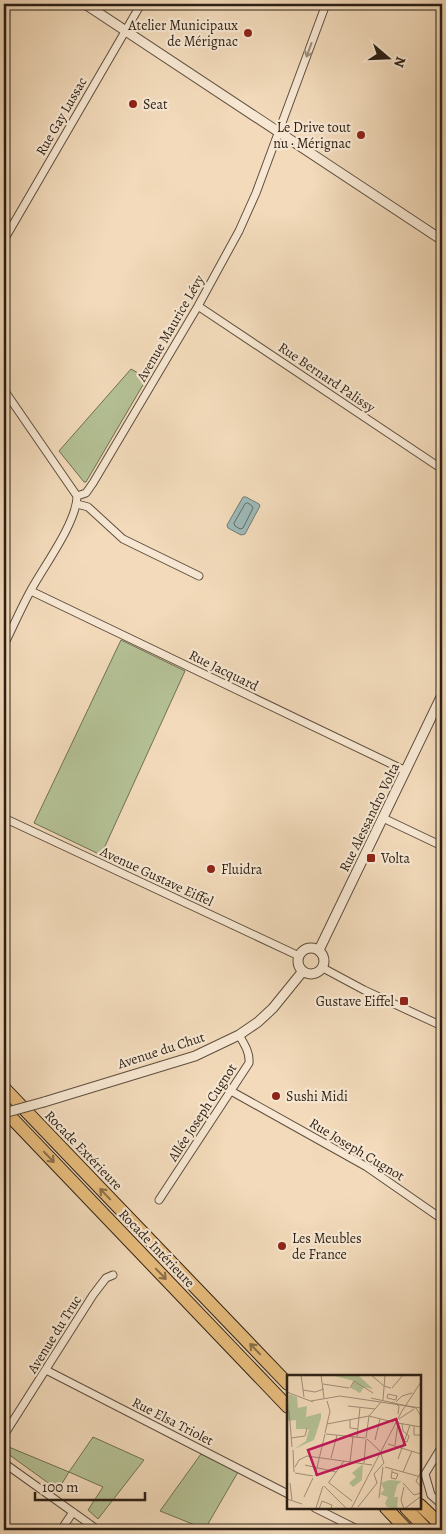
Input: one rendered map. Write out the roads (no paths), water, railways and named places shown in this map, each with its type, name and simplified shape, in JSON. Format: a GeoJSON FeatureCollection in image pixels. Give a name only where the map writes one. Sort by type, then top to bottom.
{"type":"FeatureCollection","features":[{"type":"Feature","properties":{"kind":"highway","name":"Rocade Extérieure"},"geometry":{"type":"LineString","coordinates":[[4,1088],[287,1383]]}},
{"type":"Feature","properties":{"kind":"highway","name":"Rocade Intérieure"},"geometry":{"type":"LineString","coordinates":[[4,1111],[287,1405]]}},
{"type":"Feature","properties":{"kind":"highway"},"geometry":{"type":"LineString","coordinates":[[421,1506],[442,1526]]}},
{"type":"Feature","properties":{"kind":"highway"},"geometry":{"type":"LineString","coordinates":[[387,1509],[407,1530]]}},
{"type":"Feature","properties":{"kind":"highway"},"geometry":{"type":"LineString","coordinates":[[407,1509],[427,1530]]}},
{"type":"Feature","properties":{"kind":"street"},"geometry":{"type":"LineString","coordinates":[[85,4],[442,240]]}},
{"type":"Feature","properties":{"kind":"street","name":"Rue Gay Lussac"},"geometry":{"type":"LineString","coordinates":[[4,240],[141,4]]}},
{"type":"Feature","properties":{"kind":"street","name":"Avenue Maurice Lévy"},"geometry":{"type":"LineString","coordinates":[[4,645],[31,591],[73,518],[77,500],[86,493],[93,483],[198,306],[238,231],[256,193],[326,4]]}},
{"type":"Feature","properties":{"kind":"street","name":"Rue Bernard Palissy"},"geometry":{"type":"LineString","coordinates":[[198,306],[442,468]]}},
{"type":"Feature","properties":{"kind":"street"},"geometry":{"type":"LineString","coordinates":[[4,390],[77,500],[88,507],[123,539],[199,576]]}},
{"type":"Feature","properties":{"kind":"street","name":"Rue Jacquard"},"geometry":{"type":"LineString","coordinates":[[31,591],[406,771]]}},
{"type":"Feature","properties":{"kind":"street","name":"Rue Alessandro Volta"},"geometry":{"type":"LineString","coordinates":[[319,950],[442,695]]}},
{"type":"Feature","properties":{"kind":"street","name":"Avenue Gustave Eiffel"},"geometry":{"type":"LineString","coordinates":[[4,818],[299,956]]}},
{"type":"Feature","properties":{"kind":"street"},"geometry":{"type":"LineString","coordinates":[[383,818],[442,846]]}},
{"type":"Feature","properties":{"kind":"street"},"geometry":{"type":"LineString","coordinates":[[308,948],[319,950],[324,956],[323,968],[316,974],[302,971],[298,964],[299,956],[308,948]]}},
{"type":"Feature","properties":{"kind":"street"},"geometry":{"type":"LineString","coordinates":[[323,968],[364,990],[442,1026]]}},
{"type":"Feature","properties":{"kind":"street","name":"Avenue du Chut"},"geometry":{"type":"LineString","coordinates":[[4,1111],[44,1102],[196,1056],[239,1035],[258,1022],[273,1008],[302,971]]}},
{"type":"Feature","properties":{"kind":"street","name":"Allée Joseph Cugnot"},"geometry":{"type":"LineString","coordinates":[[159,1200],[249,1063],[247,1048],[239,1035]]}},
{"type":"Feature","properties":{"kind":"street","name":"Rue Joseph Cugnot"},"geometry":{"type":"LineString","coordinates":[[230,1091],[367,1167],[442,1219]]}},
{"type":"Feature","properties":{"kind":"street","name":"Avenue du Truc"},"geometry":{"type":"LineString","coordinates":[[4,1435],[93,1295],[106,1278],[113,1275]]}},
{"type":"Feature","properties":{"kind":"street","name":"Rue Elsa Triolet"},"geometry":{"type":"LineString","coordinates":[[46,1370],[287,1493]]}},
{"type":"Feature","properties":{"kind":"street"},"geometry":{"type":"LineString","coordinates":[[442,1446],[425,1474],[431,1495],[442,1505]]}},
{"type":"Feature","properties":{"kind":"street"},"geometry":{"type":"LineString","coordinates":[[4,1463],[98,1530]]}},
{"type":"Feature","properties":{"kind":"street"},"geometry":{"type":"LineString","coordinates":[[317,1509],[359,1530]]}},
{"type":"Feature","properties":{"kind":"street"},"geometry":{"type":"LineString","coordinates":[[61,1530],[73,1512]]}},
{"type":"Feature","properties":{"kind":"water"},"geometry":{"type":"Polygon","coordinates":[[[243,497],[260,506],[245,534],[241,535],[228,528],[227,525],[243,497]]]}},
{"type":"Feature","properties":{"kind":"place","name":"Atelier Municipaux de Mérignac"},"geometry":{"type":"Point","coordinates":[248,33]}},
{"type":"Feature","properties":{"kind":"place","name":"Seat"},"geometry":{"type":"Point","coordinates":[133,104]}},
{"type":"Feature","properties":{"kind":"place","name":"Le Drive tout nu · Mérignac"},"geometry":{"type":"Point","coordinates":[361,135]}},
{"type":"Feature","properties":{"kind":"place","name":"Volta"},"geometry":{"type":"Point","coordinates":[371,858]}},
{"type":"Feature","properties":{"kind":"place","name":"Fluidra"},"geometry":{"type":"Point","coordinates":[211,869]}},
{"type":"Feature","properties":{"kind":"place","name":"Gustave Eiffel"},"geometry":{"type":"Point","coordinates":[404,1001]}},
{"type":"Feature","properties":{"kind":"place","name":"Sushi Midi"},"geometry":{"type":"Point","coordinates":[276,1096]}},
{"type":"Feature","properties":{"kind":"place","name":"Les Meubles de France"},"geometry":{"type":"Point","coordinates":[282,1246]}}]}
